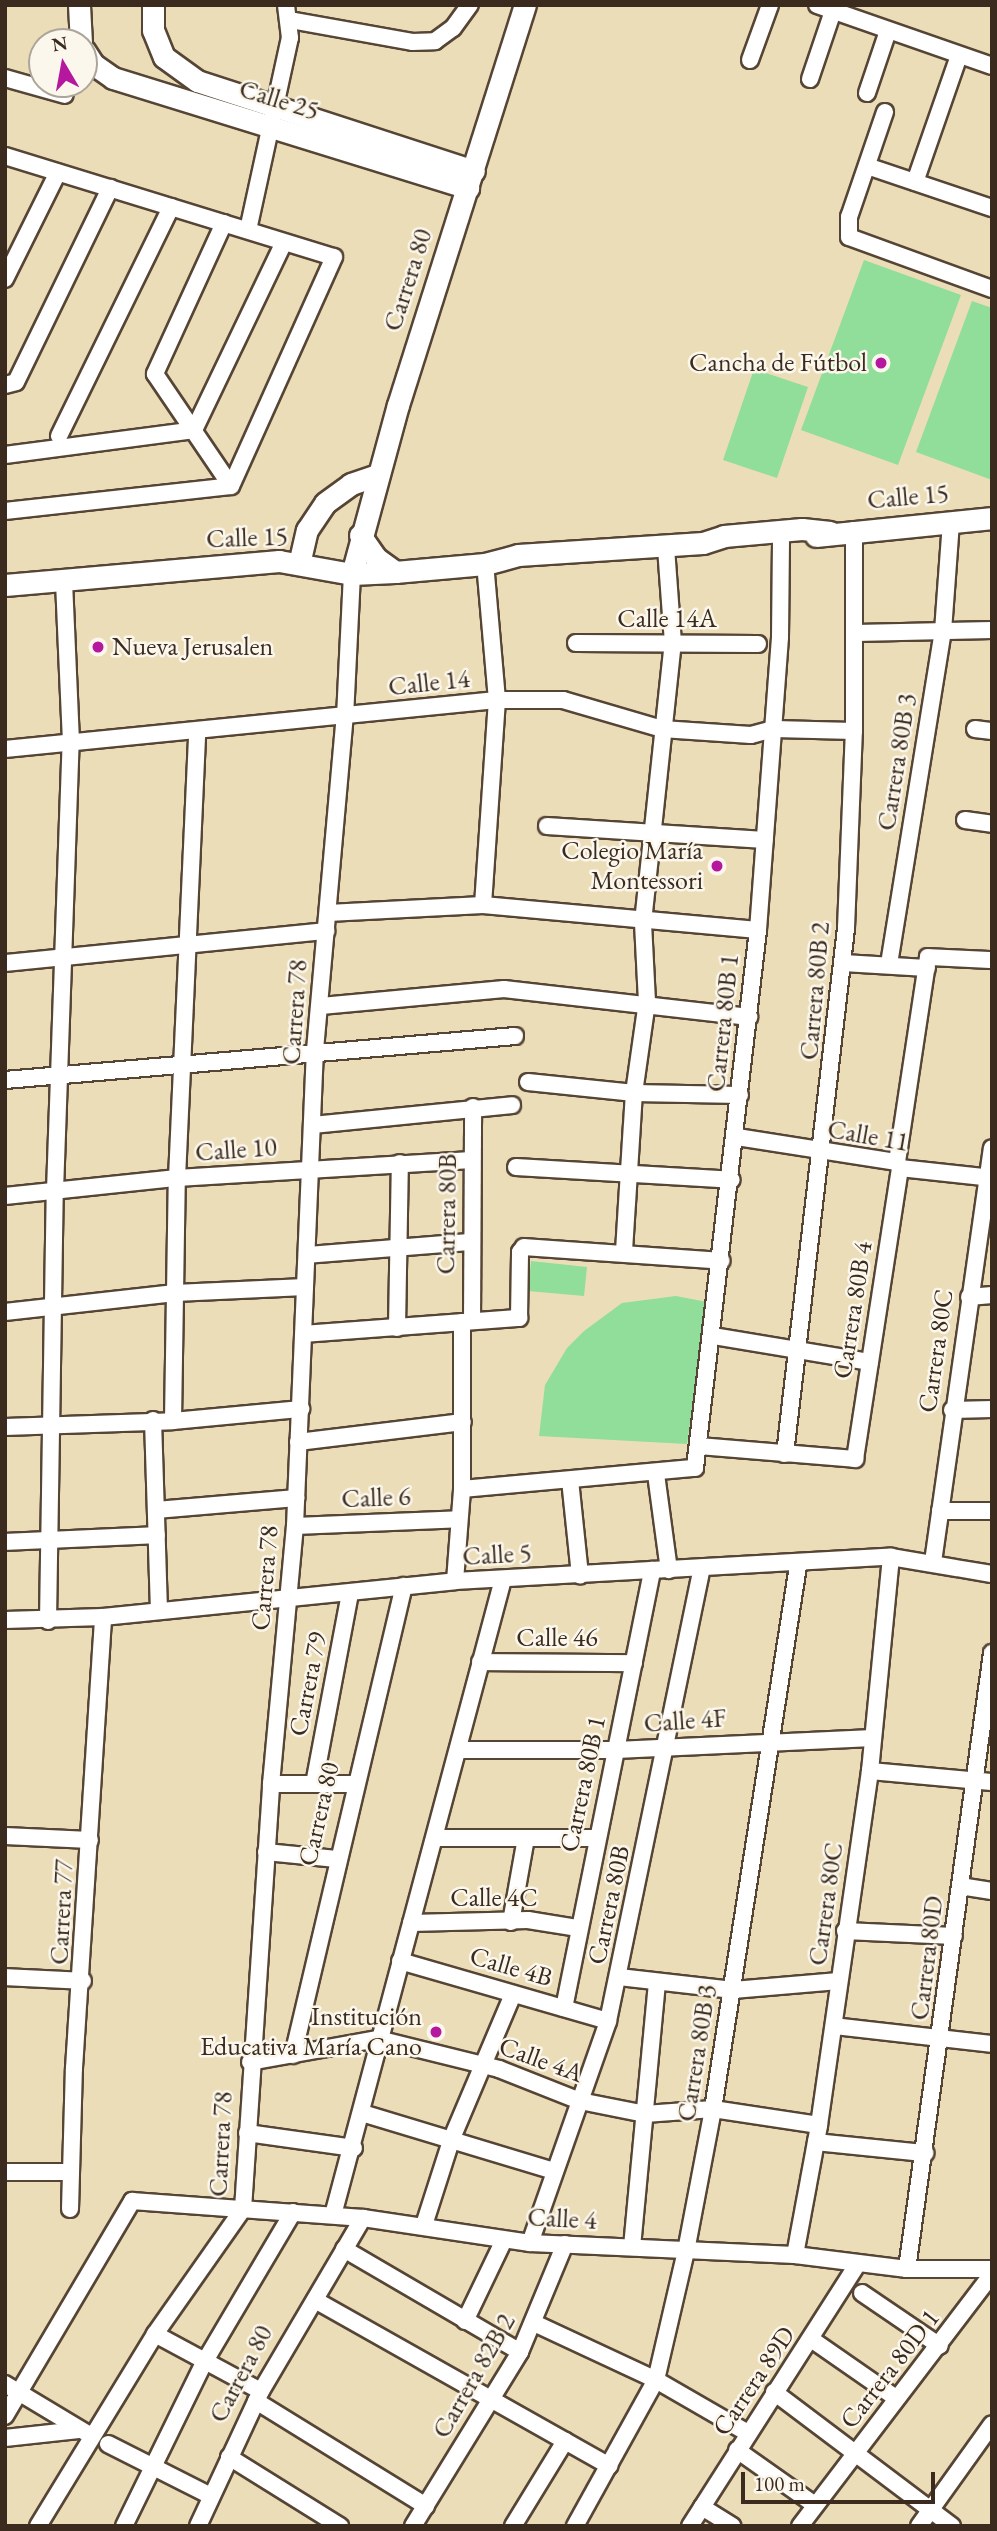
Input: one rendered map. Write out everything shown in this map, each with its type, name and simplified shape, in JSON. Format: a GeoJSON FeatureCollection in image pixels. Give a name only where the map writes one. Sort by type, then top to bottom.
{"type":"FeatureCollection","features":[{"type":"Feature","properties":{"kind":"street"},"geometry":{"type":"LineString","coordinates":[[79,5],[80,28]]}},
{"type":"Feature","properties":{"kind":"street","name":"Calle 25"},"geometry":{"type":"LineString","coordinates":[[153,5],[154,37],[164,57],[179,71],[274,118]]}},
{"type":"Feature","properties":{"kind":"street"},"geometry":{"type":"LineString","coordinates":[[248,230],[274,118],[288,13],[412,41],[435,41],[453,29],[470,5]]}},
{"type":"Feature","properties":{"kind":"street","name":"Carrera 80"},"geometry":{"type":"LineString","coordinates":[[352,574],[377,475],[525,5]]}},
{"type":"Feature","properties":{"kind":"street"},"geometry":{"type":"LineString","coordinates":[[750,60],[770,5]]}},
{"type":"Feature","properties":{"kind":"street"},"geometry":{"type":"LineString","coordinates":[[817,5],[992,66]]}},
{"type":"Feature","properties":{"kind":"street"},"geometry":{"type":"LineString","coordinates":[[810,79],[833,11]]}},
{"type":"Feature","properties":{"kind":"street"},"geometry":{"type":"LineString","coordinates":[[867,93],[888,31]]}},
{"type":"Feature","properties":{"kind":"street"},"geometry":{"type":"LineString","coordinates":[[915,182],[959,56]]}},
{"type":"Feature","properties":{"kind":"street","name":"Calle 25"},"geometry":{"type":"LineString","coordinates":[[98,68],[113,78],[274,118],[471,180]]}},
{"type":"Feature","properties":{"kind":"street"},"geometry":{"type":"LineString","coordinates":[[5,78],[28,85]]}},
{"type":"Feature","properties":{"kind":"street"},"geometry":{"type":"LineString","coordinates":[[885,112],[849,217],[849,237],[992,289]]}},
{"type":"Feature","properties":{"kind":"street"},"geometry":{"type":"LineString","coordinates":[[5,156],[334,257],[231,486]]}},
{"type":"Feature","properties":{"kind":"street"},"geometry":{"type":"LineString","coordinates":[[867,166],[992,208]]}},
{"type":"Feature","properties":{"kind":"street"},"geometry":{"type":"LineString","coordinates":[[5,279],[58,172]]}},
{"type":"Feature","properties":{"kind":"street"},"geometry":{"type":"LineString","coordinates":[[5,385],[16,382],[110,188]]}},
{"type":"Feature","properties":{"kind":"street"},"geometry":{"type":"LineString","coordinates":[[59,436],[172,207]]}},
{"type":"Feature","properties":{"kind":"street"},"geometry":{"type":"LineString","coordinates":[[225,223],[155,374],[231,486]]}},
{"type":"Feature","properties":{"kind":"street"},"geometry":{"type":"LineString","coordinates":[[194,430],[284,242]]}},
{"type":"Feature","properties":{"kind":"street"},"geometry":{"type":"LineString","coordinates":[[5,455],[194,430]]}},
{"type":"Feature","properties":{"kind":"street"},"geometry":{"type":"LineString","coordinates":[[299,564],[307,530],[325,503],[352,484],[377,475]]}},
{"type":"Feature","properties":{"kind":"street"},"geometry":{"type":"LineString","coordinates":[[5,511],[231,486]]}},
{"type":"Feature","properties":{"kind":"street","name":"Calle 15"},"geometry":{"type":"LineString","coordinates":[[703,543],[725,547],[782,541],[830,532],[992,518]]}},
{"type":"Feature","properties":{"kind":"street","name":"Carrera 80B 3"},"geometry":{"type":"LineString","coordinates":[[889,964],[943,631],[951,522]]}},
{"type":"Feature","properties":{"kind":"street","name":"Calle 15"},"geometry":{"type":"LineString","coordinates":[[5,585],[279,561],[352,574],[487,564],[520,568],[560,564],[587,553],[703,543],[724,536],[802,529],[830,532]]}},
{"type":"Feature","properties":{"kind":"street","name":"Carrera 80B 2"},"geometry":{"type":"LineString","coordinates":[[785,1454],[823,1154],[843,963],[854,731],[854,530]]}},
{"type":"Feature","properties":{"kind":"street"},"geometry":{"type":"LineString","coordinates":[[360,536],[376,558],[396,572]]}},
{"type":"Feature","properties":{"kind":"street","name":"Carrera 80B 1"},"geometry":{"type":"LineString","coordinates":[[656,1474],[695,1468],[713,1336],[758,930],[774,729],[782,541]]}},
{"type":"Feature","properties":{"kind":"street"},"geometry":{"type":"LineString","coordinates":[[624,1251],[634,1093],[647,1002],[643,922],[673,643],[666,547]]}},
{"type":"Feature","properties":{"kind":"street"},"geometry":{"type":"LineString","coordinates":[[483,905],[497,700],[487,564]]}},
{"type":"Feature","properties":{"kind":"street","name":"Carrera 78"},"geometry":{"type":"LineString","coordinates":[[38,2526],[84,2433],[243,2209],[250,2062],[271,1784],[295,1526],[315,1050],[345,716],[352,574]]}},
{"type":"Feature","properties":{"kind":"street"},"geometry":{"type":"LineString","coordinates":[[48,1620],[55,1191],[71,742],[64,580]]}},
{"type":"Feature","properties":{"kind":"street"},"geometry":{"type":"LineString","coordinates":[[856,633],[992,630]]}},
{"type":"Feature","properties":{"kind":"street","name":"Calle 14A"},"geometry":{"type":"LineString","coordinates":[[576,643],[758,644]]}},
{"type":"Feature","properties":{"kind":"street","name":"Calle 14"},"geometry":{"type":"LineString","coordinates":[[5,749],[197,732],[497,700],[563,700],[662,729],[751,735],[774,729],[854,731]]}},
{"type":"Feature","properties":{"kind":"street"},"geometry":{"type":"LineString","coordinates":[[975,729],[992,731]]}},
{"type":"Feature","properties":{"kind":"street"},"geometry":{"type":"LineString","coordinates":[[173,1421],[177,1178],[197,732]]}},
{"type":"Feature","properties":{"kind":"street"},"geometry":{"type":"LineString","coordinates":[[965,820],[992,824]]}},
{"type":"Feature","properties":{"kind":"street"},"geometry":{"type":"LineString","coordinates":[[547,826],[765,840]]}},
{"type":"Feature","properties":{"kind":"street"},"geometry":{"type":"LineString","coordinates":[[328,913],[483,905],[643,922],[758,930]]}},
{"type":"Feature","properties":{"kind":"street"},"geometry":{"type":"LineString","coordinates":[[5,963],[326,931]]}},
{"type":"Feature","properties":{"kind":"street"},"geometry":{"type":"LineString","coordinates":[[843,963],[992,960]]}},
{"type":"Feature","properties":{"kind":"street","name":"Carrera 80B 4"},"geometry":{"type":"LineString","coordinates":[[785,1454],[855,1459],[928,962]]}},
{"type":"Feature","properties":{"kind":"street"},"geometry":{"type":"LineString","coordinates":[[321,1006],[504,989],[647,1002],[749,1017]]}},
{"type":"Feature","properties":{"kind":"street"},"geometry":{"type":"LineString","coordinates":[[5,1080],[315,1050],[515,1036]]}},
{"type":"Feature","properties":{"kind":"street"},"geometry":{"type":"LineString","coordinates":[[528,1082],[634,1093],[740,1095]]}},
{"type":"Feature","properties":{"kind":"street"},"geometry":{"type":"LineString","coordinates":[[313,1125],[512,1105]]}},
{"type":"Feature","properties":{"kind":"street","name":"Carrera 80B"},"geometry":{"type":"LineString","coordinates":[[455,1581],[462,1489],[473,1107]]}},
{"type":"Feature","properties":{"kind":"street","name":"Calle 11"},"geometry":{"type":"LineString","coordinates":[[737,1138],[823,1154],[989,1178]]}},
{"type":"Feature","properties":{"kind":"street","name":"Carrera 80C"},"geometry":{"type":"LineString","coordinates":[[933,1562],[951,1410],[992,1149]]}},
{"type":"Feature","properties":{"kind":"street","name":"Calle 10"},"geometry":{"type":"LineString","coordinates":[[5,1196],[177,1178],[471,1160]]}},
{"type":"Feature","properties":{"kind":"street"},"geometry":{"type":"LineString","coordinates":[[397,1328],[400,1163]]}},
{"type":"Feature","properties":{"kind":"street"},"geometry":{"type":"LineString","coordinates":[[516,1167],[732,1180]]}},
{"type":"Feature","properties":{"kind":"street"},"geometry":{"type":"LineString","coordinates":[[306,1255],[397,1250],[470,1242]]}},
{"type":"Feature","properties":{"kind":"street"},"geometry":{"type":"LineString","coordinates":[[304,1334],[521,1317],[520,1252],[524,1247],[624,1251],[722,1261]]}},
{"type":"Feature","properties":{"kind":"street"},"geometry":{"type":"LineString","coordinates":[[5,1312],[176,1293],[305,1287]]}},
{"type":"Feature","properties":{"kind":"street"},"geometry":{"type":"LineString","coordinates":[[969,1297],[992,1295]]}},
{"type":"Feature","properties":{"kind":"street"},"geometry":{"type":"LineString","coordinates":[[713,1336],[870,1362]]}},
{"type":"Feature","properties":{"kind":"street"},"geometry":{"type":"LineString","coordinates":[[5,1427],[173,1421],[301,1409]]}},
{"type":"Feature","properties":{"kind":"street"},"geometry":{"type":"LineString","coordinates":[[951,1410],[992,1409]]}},
{"type":"Feature","properties":{"kind":"street"},"geometry":{"type":"LineString","coordinates":[[153,1420],[159,1611]]}},
{"type":"Feature","properties":{"kind":"street"},"geometry":{"type":"LineString","coordinates":[[298,1442],[463,1422]]}},
{"type":"Feature","properties":{"kind":"street"},"geometry":{"type":"LineString","coordinates":[[698,1446],[785,1454]]}},
{"type":"Feature","properties":{"kind":"street"},"geometry":{"type":"LineString","coordinates":[[462,1489],[656,1474],[669,1570]]}},
{"type":"Feature","properties":{"kind":"street"},"geometry":{"type":"LineString","coordinates":[[570,1480],[580,1574]]}},
{"type":"Feature","properties":{"kind":"street"},"geometry":{"type":"LineString","coordinates":[[156,1510],[296,1498]]}},
{"type":"Feature","properties":{"kind":"street"},"geometry":{"type":"LineString","coordinates":[[940,1511],[992,1511]]}},
{"type":"Feature","properties":{"kind":"street","name":"Calle 6"},"geometry":{"type":"LineString","coordinates":[[295,1526],[460,1519]]}},
{"type":"Feature","properties":{"kind":"street"},"geometry":{"type":"LineString","coordinates":[[5,1542],[157,1535]]}},
{"type":"Feature","properties":{"kind":"street","name":"Carrera 80C"},"geometry":{"type":"LineString","coordinates":[[795,2255],[819,2125],[870,1771],[891,1557]]}},
{"type":"Feature","properties":{"kind":"street","name":"Calle 5"},"geometry":{"type":"LineString","coordinates":[[5,1620],[103,1617],[288,1595],[350,1594],[455,1581],[652,1570],[798,1566],[891,1557],[992,1574]]}},
{"type":"Feature","properties":{"kind":"street","name":"Carrera 80B 3"},"geometry":{"type":"LineString","coordinates":[[579,2524],[656,2381],[686,2251],[733,1990],[768,1740],[798,1566]]}},
{"type":"Feature","properties":{"kind":"street","name":"Carrera 80B"},"geometry":{"type":"LineString","coordinates":[[530,2243],[608,2021],[667,1748],[702,1568]]}},
{"type":"Feature","properties":{"kind":"street","name":"Carrera 80B 1"},"geometry":{"type":"LineString","coordinates":[[564,2008],[652,1570]]}},
{"type":"Feature","properties":{"kind":"street"},"geometry":{"type":"LineString","coordinates":[[333,2215],[354,2148],[378,2039],[435,1838],[503,1579]]}},
{"type":"Feature","properties":{"kind":"street","name":"Carrera 80"},"geometry":{"type":"LineString","coordinates":[[293,2055],[337,1859],[404,1586]]}},
{"type":"Feature","properties":{"kind":"street","name":"Carrera 79"},"geometry":{"type":"LineString","coordinates":[[314,1784],[350,1594]]}},
{"type":"Feature","properties":{"kind":"street","name":"Carrera 77"},"geometry":{"type":"LineString","coordinates":[[70,2209],[103,1617]]}},
{"type":"Feature","properties":{"kind":"street","name":"Carrera 80D"},"geometry":{"type":"LineString","coordinates":[[907,2269],[942,2039],[972,1781],[992,1653]]}},
{"type":"Feature","properties":{"kind":"street","name":"Calle 46"},"geometry":{"type":"LineString","coordinates":[[480,1662],[634,1663]]}},
{"type":"Feature","properties":{"kind":"street","name":"Calle 4F"},"geometry":{"type":"LineString","coordinates":[[458,1750],[616,1750],[768,1740],[873,1738]]}},
{"type":"Feature","properties":{"kind":"street"},"geometry":{"type":"LineString","coordinates":[[870,1771],[992,1782]]}},
{"type":"Feature","properties":{"kind":"street"},"geometry":{"type":"LineString","coordinates":[[271,1784],[355,1784]]}},
{"type":"Feature","properties":{"kind":"street"},"geometry":{"type":"LineString","coordinates":[[5,1836],[90,1840]]}},
{"type":"Feature","properties":{"kind":"street"},"geometry":{"type":"LineString","coordinates":[[435,1838],[597,1838]]}},
{"type":"Feature","properties":{"kind":"street"},"geometry":{"type":"LineString","coordinates":[[511,1922],[526,1838]]}},
{"type":"Feature","properties":{"kind":"street"},"geometry":{"type":"LineString","coordinates":[[266,1853],[337,1859]]}},
{"type":"Feature","properties":{"kind":"street"},"geometry":{"type":"LineString","coordinates":[[960,1886],[992,1891]]}},
{"type":"Feature","properties":{"kind":"street","name":"Calle 4C"},"geometry":{"type":"LineString","coordinates":[[411,1923],[547,1921],[578,1928]]}},
{"type":"Feature","properties":{"kind":"street"},"geometry":{"type":"LineString","coordinates":[[845,1931],[954,1936]]}},
{"type":"Feature","properties":{"kind":"street","name":"Calle 4B"},"geometry":{"type":"LineString","coordinates":[[400,1961],[608,2021]]}},
{"type":"Feature","properties":{"kind":"street"},"geometry":{"type":"LineString","coordinates":[[5,1977],[83,1981]]}},
{"type":"Feature","properties":{"kind":"street"},"geometry":{"type":"LineString","coordinates":[[619,1977],[657,1984],[733,1990],[839,1981]]}},
{"type":"Feature","properties":{"kind":"street"},"geometry":{"type":"LineString","coordinates":[[632,2247],[657,1984]]}},
{"type":"Feature","properties":{"kind":"street"},"geometry":{"type":"LineString","coordinates":[[424,2225],[452,2138],[481,2064],[513,1994]]}},
{"type":"Feature","properties":{"kind":"street"},"geometry":{"type":"LineString","coordinates":[[834,2026],[992,2044]]}},
{"type":"Feature","properties":{"kind":"street","name":"Calle 4A"},"geometry":{"type":"LineString","coordinates":[[250,2062],[378,2039],[481,2064],[580,2101],[645,2114],[713,2109],[819,2125]]}},
{"type":"Feature","properties":{"kind":"street"},"geometry":{"type":"LineString","coordinates":[[362,2113],[554,2171]]}},
{"type":"Feature","properties":{"kind":"street"},"geometry":{"type":"LineString","coordinates":[[247,2133],[354,2148]]}},
{"type":"Feature","properties":{"kind":"street"},"geometry":{"type":"LineString","coordinates":[[816,2142],[925,2153]]}},
{"type":"Feature","properties":{"kind":"street"},"geometry":{"type":"LineString","coordinates":[[5,2172],[71,2172]]}},
{"type":"Feature","properties":{"kind":"street","name":"Calle 4"},"geometry":{"type":"LineString","coordinates":[[22,2391],[132,2201],[363,2218],[424,2225],[530,2243],[795,2255],[907,2269],[992,2271]]}},
{"type":"Feature","properties":{"kind":"street"},"geometry":{"type":"LineString","coordinates":[[124,2526],[205,2361],[293,2212]]}},
{"type":"Feature","properties":{"kind":"street","name":"Carrera 80"},"geometry":{"type":"LineString","coordinates":[[198,2526],[259,2396],[363,2218]]}},
{"type":"Feature","properties":{"kind":"street"},"geometry":{"type":"LineString","coordinates":[[466,2321],[504,2240]]}},
{"type":"Feature","properties":{"kind":"street","name":"Carrera 82B 2"},"geometry":{"type":"LineString","coordinates":[[413,2526],[520,2352],[565,2245]]}},
{"type":"Feature","properties":{"kind":"street"},"geometry":{"type":"LineString","coordinates":[[344,2249],[520,2352]]}},
{"type":"Feature","properties":{"kind":"street","name":"Carrera 89D"},"geometry":{"type":"LineString","coordinates":[[690,2526],[747,2432],[811,2339],[858,2263]]}},
{"type":"Feature","properties":{"kind":"street","name":"Carrera 80D 1"},"geometry":{"type":"LineString","coordinates":[[800,2526],[896,2398],[940,2346],[992,2271]]}},
{"type":"Feature","properties":{"kind":"street"},"geometry":{"type":"LineString","coordinates":[[862,2293],[940,2346]]}},
{"type":"Feature","properties":{"kind":"street"},"geometry":{"type":"LineString","coordinates":[[314,2300],[610,2466]]}},
{"type":"Feature","properties":{"kind":"street"},"geometry":{"type":"LineString","coordinates":[[534,2323],[656,2381],[747,2432]]}},
{"type":"Feature","properties":{"kind":"street"},"geometry":{"type":"LineString","coordinates":[[155,2334],[205,2361],[426,2506]]}},
{"type":"Feature","properties":{"kind":"street"},"geometry":{"type":"LineString","coordinates":[[811,2339],[896,2398]]}},
{"type":"Feature","properties":{"kind":"street"},"geometry":{"type":"LineString","coordinates":[[5,2384],[22,2391],[84,2433]]}},
{"type":"Feature","properties":{"kind":"street"},"geometry":{"type":"LineString","coordinates":[[5,2416],[22,2391]]}},
{"type":"Feature","properties":{"kind":"street"},"geometry":{"type":"LineString","coordinates":[[774,2392],[952,2526]]}},
{"type":"Feature","properties":{"kind":"street"},"geometry":{"type":"LineString","coordinates":[[919,2526],[992,2424]]}},
{"type":"Feature","properties":{"kind":"street"},"geometry":{"type":"LineString","coordinates":[[5,2438],[84,2433]]}},
{"type":"Feature","properties":{"kind":"street"},"geometry":{"type":"LineString","coordinates":[[513,2526],[565,2441]]}},
{"type":"Feature","properties":{"kind":"street"},"geometry":{"type":"LineString","coordinates":[[108,2444],[211,2496]]}},
{"type":"Feature","properties":{"kind":"street"},"geometry":{"type":"LineString","coordinates":[[737,2450],[815,2505]]}},
{"type":"Feature","properties":{"kind":"street"},"geometry":{"type":"LineString","coordinates":[[229,2457],[340,2526]]}},
{"type":"Feature","properties":{"kind":"street"},"geometry":{"type":"LineString","coordinates":[[702,2507],[732,2526]]}},
{"type":"Feature","properties":{"kind":"green space","name":"Cancha de Fútbol"},"geometry":{"type":"Polygon","coordinates":[[[864,260],[961,295],[898,465],[801,430],[864,260]]]}},
{"type":"Feature","properties":{"kind":"green space","name":"Cancha de Fútbol"},"geometry":{"type":"Polygon","coordinates":[[[972,301],[992,308],[992,480],[916,452],[972,301]]]}},
{"type":"Feature","properties":{"kind":"green space"},"geometry":{"type":"Polygon","coordinates":[[[754,369],[808,387],[777,478],[723,460],[754,369]]]}},
{"type":"Feature","properties":{"kind":"green space"},"geometry":{"type":"Polygon","coordinates":[[[531,1261],[587,1267],[584,1296],[528,1291],[531,1261]]]}},
{"type":"Feature","properties":{"kind":"green space"},"geometry":{"type":"Polygon","coordinates":[[[676,1296],[707,1302],[687,1444],[539,1436],[545,1385],[567,1348],[584,1331],[622,1303],[676,1296]]]}},
{"type":"Feature","properties":{"kind":"place","name":"Cancha de Fútbol"},"geometry":{"type":"Point","coordinates":[881,363]}},
{"type":"Feature","properties":{"kind":"place","name":"Nueva Jerusalen"},"geometry":{"type":"Point","coordinates":[98,647]}},
{"type":"Feature","properties":{"kind":"place","name":"Colegio María Montessori"},"geometry":{"type":"Point","coordinates":[717,866]}},
{"type":"Feature","properties":{"kind":"place","name":"Institución Educativa María Cano"},"geometry":{"type":"Point","coordinates":[436,2032]}}]}
